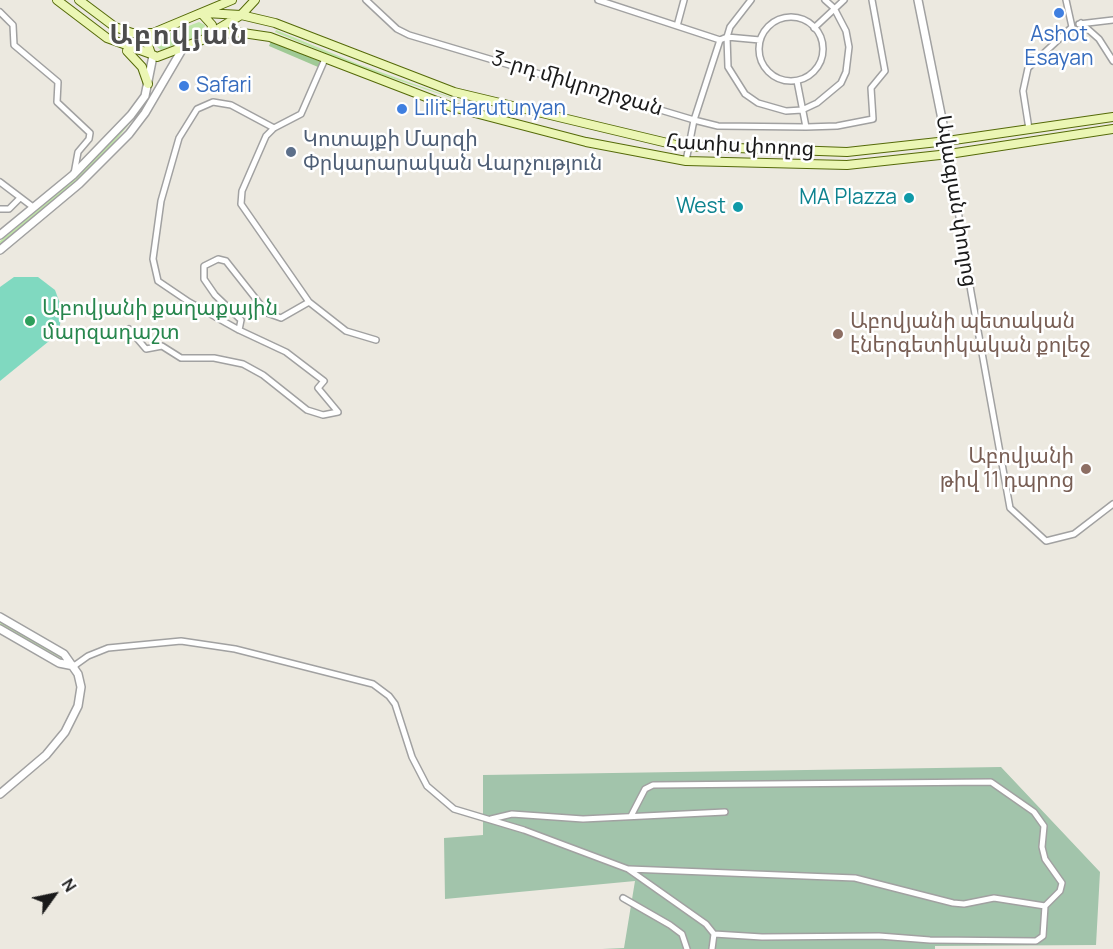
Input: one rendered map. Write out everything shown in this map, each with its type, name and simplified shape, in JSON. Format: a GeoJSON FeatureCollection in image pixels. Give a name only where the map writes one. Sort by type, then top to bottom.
{"type":"FeatureCollection","features":[{"type":"Feature","properties":{"kind":"main road"},"geometry":{"type":"LineString","coordinates":[[57,0],[134,56],[142,67],[148,84]]}},
{"type":"Feature","properties":{"kind":"main road"},"geometry":{"type":"LineString","coordinates":[[79,0],[115,27],[132,33],[153,33],[204,14],[232,0]]}},
{"type":"Feature","properties":{"kind":"main road"},"geometry":{"type":"LineString","coordinates":[[116,43],[152,55],[165,56],[212,34],[241,15],[255,0]]}},
{"type":"Feature","properties":{"kind":"main road"},"geometry":{"type":"LineString","coordinates":[[204,14],[212,25],[212,34]]}},
{"type":"Feature","properties":{"kind":"main road","name":"Հատիս փողոց"},"geometry":{"type":"LineString","coordinates":[[204,14],[241,15],[275,23],[454,92],[589,127],[689,147],[847,152],[947,141],[1113,117]]}},
{"type":"Feature","properties":{"kind":"main road"},"geometry":{"type":"LineString","coordinates":[[152,55],[148,45],[153,33]]}},
{"type":"Feature","properties":{"kind":"main road","name":"Հատիս փողոց"},"geometry":{"type":"LineString","coordinates":[[212,34],[236,33],[270,37],[480,115],[586,142],[686,161],[847,165],[949,154],[1113,129]]}},
{"type":"Feature","properties":{"kind":"street","name":"3-րդ միկրոշրջան"},"geometry":{"type":"LineString","coordinates":[[366,0],[397,30],[409,35],[694,120],[718,126],[806,127],[837,126],[873,119],[871,88],[885,71],[872,0]]}},
{"type":"Feature","properties":{"kind":"street"},"geometry":{"type":"LineString","coordinates":[[598,0],[720,40],[727,37],[760,40]]}},
{"type":"Feature","properties":{"kind":"street"},"geometry":{"type":"LineString","coordinates":[[618,7],[621,0]]}},
{"type":"Feature","properties":{"kind":"street"},"geometry":{"type":"LineString","coordinates":[[677,26],[684,0]]}},
{"type":"Feature","properties":{"kind":"street"},"geometry":{"type":"LineString","coordinates":[[751,0],[736,16],[727,37],[728,67],[745,94],[758,103],[786,111],[802,110],[829,94],[840,83],[846,72],[849,47],[846,31],[834,9],[825,0]]}},
{"type":"Feature","properties":{"kind":"street"},"geometry":{"type":"LineString","coordinates":[[814,28],[844,0]]}},
{"type":"Feature","properties":{"kind":"street","name":"Ավագյան փողոց"},"geometry":{"type":"LineString","coordinates":[[918,0],[947,141],[971,292],[1011,508],[1046,541],[1074,534],[1113,504]]}},
{"type":"Feature","properties":{"kind":"street"},"geometry":{"type":"LineString","coordinates":[[1066,0],[1072,27]]}},
{"type":"Feature","properties":{"kind":"street"},"geometry":{"type":"LineString","coordinates":[[0,12],[13,25],[14,45],[58,82],[57,102],[90,133],[78,152],[74,175]]}},
{"type":"Feature","properties":{"kind":"street"},"geometry":{"type":"LineString","coordinates":[[785,17],[799,18],[814,28],[823,46],[822,59],[815,71],[797,81],[779,80],[765,68],[758,53],[760,40],[769,26],[785,17]]}},
{"type":"Feature","properties":{"kind":"street"},"geometry":{"type":"LineString","coordinates":[[1029,129],[1023,91],[1028,68],[1072,27],[1081,23],[1113,20]]}},
{"type":"Feature","properties":{"kind":"street"},"geometry":{"type":"LineString","coordinates":[[1081,23],[1099,39],[1113,61]]}},
{"type":"Feature","properties":{"kind":"street"},"geometry":{"type":"LineString","coordinates":[[686,161],[694,120],[720,40]]}},
{"type":"Feature","properties":{"kind":"street"},"geometry":{"type":"LineString","coordinates":[[0,250],[79,184],[129,134],[145,113],[183,48]]}},
{"type":"Feature","properties":{"kind":"street"},"geometry":{"type":"LineString","coordinates":[[0,235],[74,175],[137,108],[145,96],[152,55]]}},
{"type":"Feature","properties":{"kind":"street"},"geometry":{"type":"LineString","coordinates":[[325,59],[301,114],[274,128],[266,136],[242,191],[241,204],[309,303],[346,331],[376,340]]}},
{"type":"Feature","properties":{"kind":"street"},"geometry":{"type":"LineString","coordinates":[[797,81],[806,127]]}},
{"type":"Feature","properties":{"kind":"street"},"geometry":{"type":"LineString","coordinates":[[129,329],[146,349],[162,346],[181,358],[214,358],[243,364],[263,375],[307,411],[323,415],[338,412],[318,388],[324,381],[286,352],[239,330],[189,302],[158,280],[153,260],[161,201],[179,138],[197,109],[213,102],[231,105],[274,128]]}},
{"type":"Feature","properties":{"kind":"street"},"geometry":{"type":"LineString","coordinates":[[0,182],[33,207]]}},
{"type":"Feature","properties":{"kind":"street"},"geometry":{"type":"LineString","coordinates":[[0,209],[9,209],[20,198]]}},
{"type":"Feature","properties":{"kind":"street"},"geometry":{"type":"LineString","coordinates":[[239,330],[241,320],[215,295],[204,279],[204,266],[218,259],[226,261],[267,313],[281,318],[309,303]]}},
{"type":"Feature","properties":{"kind":"street"},"geometry":{"type":"LineString","coordinates":[[0,617],[64,654],[74,666],[81,682],[81,694],[74,717],[65,732],[46,755],[0,794]]}},
{"type":"Feature","properties":{"kind":"street"},"geometry":{"type":"LineString","coordinates":[[0,629],[58,663],[74,666],[88,656],[108,648],[181,640],[235,649],[361,680],[382,689],[395,704],[412,757],[428,786],[454,809],[524,830],[628,868],[706,924],[714,934],[712,949]]}},
{"type":"Feature","properties":{"kind":"street"},"geometry":{"type":"LineString","coordinates":[[631,816],[645,789],[654,785],[991,782],[1034,812],[1044,826],[1042,847],[1045,859],[1062,883],[1060,891],[1046,906],[1043,936],[1036,941],[930,940],[879,936],[762,937],[714,934]]}},
{"type":"Feature","properties":{"kind":"street"},"geometry":{"type":"LineString","coordinates":[[489,819],[512,814],[583,819],[725,812]]}},
{"type":"Feature","properties":{"kind":"street"},"geometry":{"type":"LineString","coordinates":[[628,868],[855,878],[952,903],[964,904],[994,898],[1046,906]]}},
{"type":"Feature","properties":{"kind":"street"},"geometry":{"type":"LineString","coordinates":[[623,898],[670,925],[681,934],[687,949]]}},
{"type":"Feature","properties":{"kind":"street"},"geometry":{"type":"LineString","coordinates":[[929,949],[930,940]]}},
{"type":"Feature","properties":{"kind":"green space"},"geometry":{"type":"Polygon","coordinates":[[[199,22],[205,25],[203,34],[161,50],[156,46],[157,38],[199,22]]]}},
{"type":"Feature","properties":{"kind":"green space"},"geometry":{"type":"Polygon","coordinates":[[[276,30],[358,64],[481,108],[359,67],[275,32],[276,30]]]}},
{"type":"Feature","properties":{"kind":"green space"},"geometry":{"type":"Polygon","coordinates":[[[271,41],[321,62],[318,67],[269,46],[271,41]]]}},
{"type":"Feature","properties":{"kind":"green space"},"geometry":{"type":"Polygon","coordinates":[[[139,112],[108,150],[74,183],[0,245],[0,241],[72,181],[139,112]]]}},
{"type":"Feature","properties":{"kind":"green space","name":"Աբովյանի քաղաքային մարզադաշտ"},"geometry":{"type":"Polygon","coordinates":[[[14,277],[38,277],[55,290],[62,309],[59,333],[0,381],[0,287],[14,277]]]}},
{"type":"Feature","properties":{"kind":"green space"},"geometry":{"type":"Polygon","coordinates":[[[0,621],[60,656],[64,660],[0,625],[0,621]]]}},
{"type":"Feature","properties":{"kind":"green space"},"geometry":{"type":"Polygon","coordinates":[[[1001,767],[1100,872],[1096,945],[935,946],[935,949],[602,949],[624,948],[635,881],[445,899],[444,838],[483,835],[483,775],[1001,767]]]}},
{"type":"Feature","properties":{"kind":"place","name":"Ashot Esayan"},"geometry":{"type":"Point","coordinates":[1059,13]}},
{"type":"Feature","properties":{"kind":"place","name":"Safari"},"geometry":{"type":"Point","coordinates":[184,86]}},
{"type":"Feature","properties":{"kind":"place","name":"Lilit Harutunyan"},"geometry":{"type":"Point","coordinates":[402,109]}},
{"type":"Feature","properties":{"kind":"place","name":"Կոտայքի Մարզի Փրկարարական Վարչություն"},"geometry":{"type":"Point","coordinates":[291,152]}},
{"type":"Feature","properties":{"kind":"place","name":"MA Plazza"},"geometry":{"type":"Point","coordinates":[909,198]}},
{"type":"Feature","properties":{"kind":"place","name":"West"},"geometry":{"type":"Point","coordinates":[738,207]}},
{"type":"Feature","properties":{"kind":"place","name":"Աբովյանի քաղաքային մարզադաշտ"},"geometry":{"type":"Point","coordinates":[30,321]}},
{"type":"Feature","properties":{"kind":"place","name":"Աբովյանի պետական էներգետիկական քոլեջ"},"geometry":{"type":"Point","coordinates":[838,334]}},
{"type":"Feature","properties":{"kind":"place","name":"Աբովյանի թիվ 11 դպրոց"},"geometry":{"type":"Point","coordinates":[1086,469]}},
{"type":"Feature","properties":{"kind":"district","name":"Աբովյան"},"geometry":{"type":"Point","coordinates":[179,36]}}]}
